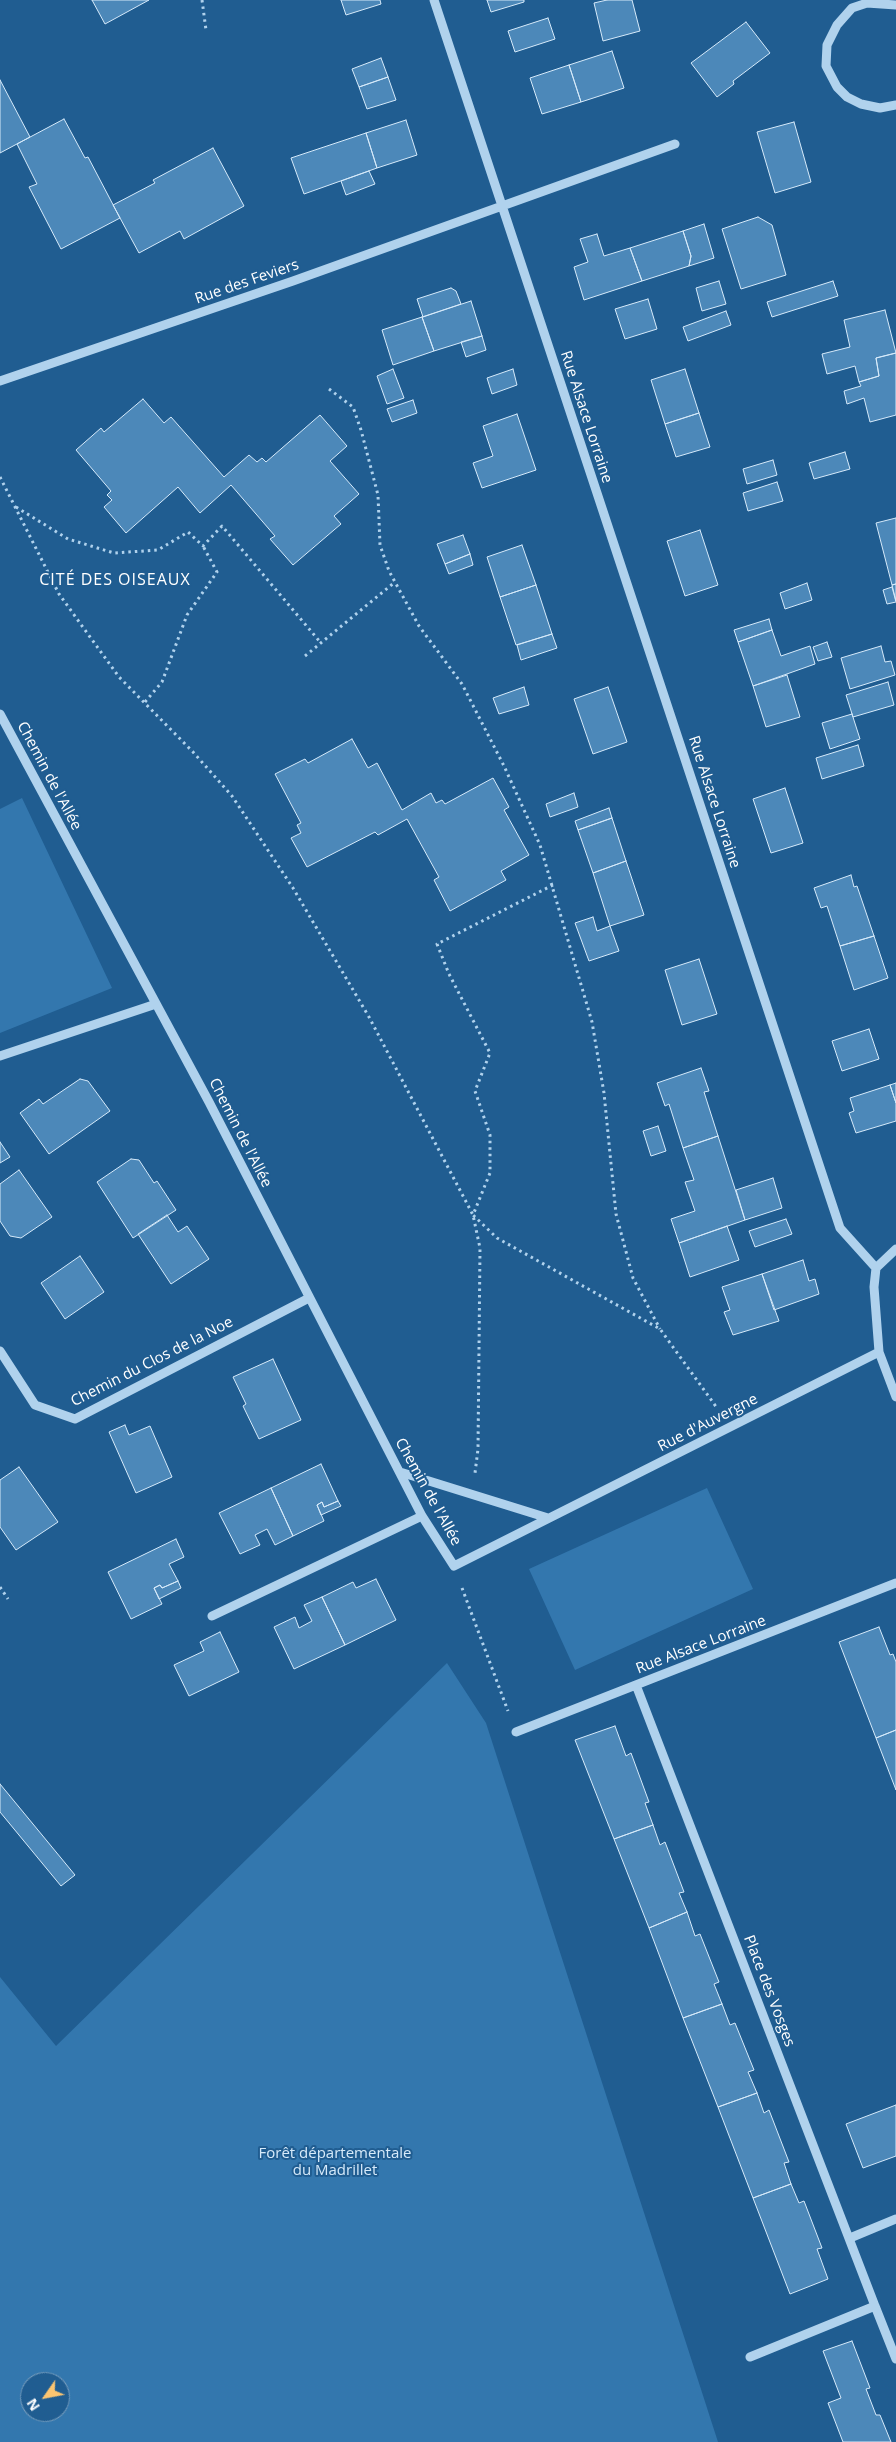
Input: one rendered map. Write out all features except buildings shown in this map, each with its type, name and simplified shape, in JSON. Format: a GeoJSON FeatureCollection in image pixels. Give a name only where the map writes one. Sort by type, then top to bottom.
{"type":"FeatureCollection","features":[{"type":"Feature","properties":{"kind":"street","name":"Rue Alsace Lorraine"},"geometry":{"type":"LineString","coordinates":[[434,0],[840,1228],[876,1268]]}},
{"type":"Feature","properties":{"kind":"street"},"geometry":{"type":"LineString","coordinates":[[896,5],[867,2],[852,8],[837,24],[827,44],[826,66],[846,97],[861,104],[880,108],[896,105]]}},
{"type":"Feature","properties":{"kind":"street"},"geometry":{"type":"LineString","coordinates":[[502,207],[675,144]]}},
{"type":"Feature","properties":{"kind":"street","name":"Rue des Feviers"},"geometry":{"type":"LineString","coordinates":[[0,381],[502,207]]}},
{"type":"Feature","properties":{"kind":"street","name":"Chemin de l'Allée"},"geometry":{"type":"LineString","coordinates":[[0,714],[214,1111],[422,1516],[454,1566]]}},
{"type":"Feature","properties":{"kind":"street"},"geometry":{"type":"LineString","coordinates":[[0,1056],[156,1004]]}},
{"type":"Feature","properties":{"kind":"street"},"geometry":{"type":"LineString","coordinates":[[896,1250],[876,1268],[874,1287],[879,1352],[896,1397]]}},
{"type":"Feature","properties":{"kind":"street","name":"Chemin du Clos de la Noe"},"geometry":{"type":"LineString","coordinates":[[0,1351],[35,1405],[75,1419],[309,1298]]}},
{"type":"Feature","properties":{"kind":"street","name":"Rue d'Auvergne"},"geometry":{"type":"LineString","coordinates":[[454,1566],[879,1352]]}},
{"type":"Feature","properties":{"kind":"street"},"geometry":{"type":"LineString","coordinates":[[400,1472],[548,1518]]}},
{"type":"Feature","properties":{"kind":"street"},"geometry":{"type":"LineString","coordinates":[[212,1616],[422,1516]]}},
{"type":"Feature","properties":{"kind":"street","name":"Rue Alsace Lorraine"},"geometry":{"type":"LineString","coordinates":[[516,1732],[896,1583]]}},
{"type":"Feature","properties":{"kind":"street","name":"Place des Vosges"},"geometry":{"type":"LineString","coordinates":[[636,1685],[896,2359]]}},
{"type":"Feature","properties":{"kind":"street"},"geometry":{"type":"LineString","coordinates":[[850,2238],[896,2219]]}},
{"type":"Feature","properties":{"kind":"street"},"geometry":{"type":"LineString","coordinates":[[750,2358],[875,2306]]}},
{"type":"Feature","properties":{"kind":"path"},"geometry":{"type":"LineString","coordinates":[[202,0],[206,30]]}},
{"type":"Feature","properties":{"kind":"path"},"geometry":{"type":"LineString","coordinates":[[329,389],[352,408],[361,430],[378,495],[380,545],[395,582],[419,626],[462,684],[504,766],[540,845],[592,1022],[604,1094],[616,1214],[633,1278],[660,1329],[730,1427]]}},
{"type":"Feature","properties":{"kind":"path"},"geometry":{"type":"LineString","coordinates":[[0,477],[59,594],[119,677],[193,752],[232,796],[293,888],[369,1017],[473,1215],[480,1258],[478,1449],[473,1494]]}},
{"type":"Feature","properties":{"kind":"path"},"geometry":{"type":"LineString","coordinates":[[14,506],[68,539],[114,553],[158,550],[188,532],[203,546],[217,572],[187,615],[162,682],[145,702]]}},
{"type":"Feature","properties":{"kind":"path"},"geometry":{"type":"LineString","coordinates":[[203,546],[222,526],[321,643]]}},
{"type":"Feature","properties":{"kind":"path"},"geometry":{"type":"LineString","coordinates":[[306,656],[395,582]]}},
{"type":"Feature","properties":{"kind":"path"},"geometry":{"type":"LineString","coordinates":[[473,1215],[490,1173],[490,1136],[475,1091],[490,1054],[449,974],[437,944],[553,885]]}},
{"type":"Feature","properties":{"kind":"path"},"geometry":{"type":"LineString","coordinates":[[473,1215],[497,1238],[660,1329]]}},
{"type":"Feature","properties":{"kind":"path"},"geometry":{"type":"LineString","coordinates":[[454,1566],[516,1732]]}},
{"type":"Feature","properties":{"kind":"path"},"geometry":{"type":"LineString","coordinates":[[0,1587],[8,1599]]}},
{"type":"Feature","properties":{"kind":"green space"},"geometry":{"type":"Polygon","coordinates":[[[22,798],[112,988],[0,1033],[0,809],[22,798]]]}},
{"type":"Feature","properties":{"kind":"green space"},"geometry":{"type":"Polygon","coordinates":[[[707,1488],[753,1589],[575,1670],[529,1569],[707,1488]]]}},
{"type":"Feature","properties":{"kind":"green space","name":"Forêt départementale du Madrillet"},"geometry":{"type":"Polygon","coordinates":[[[447,1663],[486,1723],[718,2442],[0,2442],[0,1977],[56,2046],[447,1663]]]}},
{"type":"Feature","properties":{"kind":"district","name":"CITÉ DES OISEAUX"},"geometry":{"type":"Point","coordinates":[115,580]}}]}
